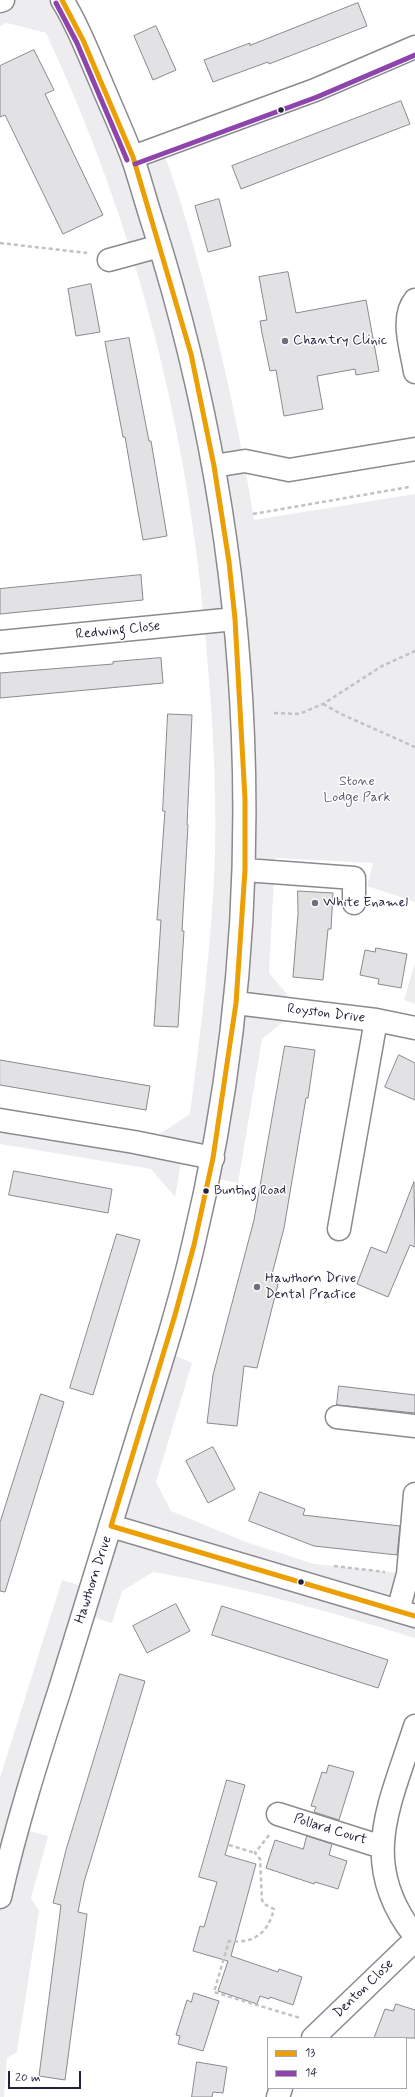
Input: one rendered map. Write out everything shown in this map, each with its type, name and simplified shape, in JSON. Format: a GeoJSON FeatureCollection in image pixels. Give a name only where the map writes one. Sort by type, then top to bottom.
{"type":"FeatureCollection","features":[{"type":"Feature","properties":{"kind":"street","name":"Hawthorn Drive"},"geometry":{"type":"LineString","coordinates":[[0,1896],[32,1776],[176,1315],[194,1245],[213,1158],[226,1081],[236,1003],[244,870],[245,799],[235,619],[222,513],[191,354],[160,246],[132,157],[83,40],[62,0]]}},
{"type":"Feature","properties":{"kind":"street"},"geometry":{"type":"LineString","coordinates":[[132,157],[315,90],[415,47]]}},
{"type":"Feature","properties":{"kind":"street"},"geometry":{"type":"LineString","coordinates":[[100,257],[160,246]]}},
{"type":"Feature","properties":{"kind":"street"},"geometry":{"type":"LineString","coordinates":[[415,300],[410,309],[408,323],[415,372]]}},
{"type":"Feature","properties":{"kind":"street"},"geometry":{"type":"LineString","coordinates":[[214,466],[245,461],[290,470],[415,449]]}},
{"type":"Feature","properties":{"kind":"street","name":"Redwing Close"},"geometry":{"type":"LineString","coordinates":[[0,642],[235,619]]}},
{"type":"Feature","properties":{"kind":"street"},"geometry":{"type":"LineString","coordinates":[[244,870],[354,878],[354,904]]}},
{"type":"Feature","properties":{"kind":"street","name":"Royston Drive"},"geometry":{"type":"LineString","coordinates":[[236,1003],[376,1020],[415,1028]]}},
{"type":"Feature","properties":{"kind":"street"},"geometry":{"type":"LineString","coordinates":[[340,1229],[376,1020]]}},
{"type":"Feature","properties":{"kind":"street"},"geometry":{"type":"LineString","coordinates":[[0,1120],[134,1142],[213,1158]]}},
{"type":"Feature","properties":{"kind":"street"},"geometry":{"type":"LineString","coordinates":[[337,1417],[415,1426]]}},
{"type":"Feature","properties":{"kind":"street"},"geometry":{"type":"LineString","coordinates":[[111,1526],[407,1614],[408,1574],[415,1494]]}},
{"type":"Feature","properties":{"kind":"street"},"geometry":{"type":"LineString","coordinates":[[415,1726],[387,1817],[382,1847],[382,1867],[387,1890],[398,1914],[415,1936]]}},
{"type":"Feature","properties":{"kind":"street","name":"Pollard Court"},"geometry":{"type":"LineString","coordinates":[[281,1815],[382,1847]]}},
{"type":"Feature","properties":{"kind":"street","name":"Denton Close"},"geometry":{"type":"LineString","coordinates":[[309,2029],[415,1940]]}},
{"type":"Feature","properties":{"kind":"path"},"geometry":{"type":"LineString","coordinates":[[0,243],[100,257]]}},
{"type":"Feature","properties":{"kind":"path"},"geometry":{"type":"LineString","coordinates":[[253,514],[409,487]]}},
{"type":"Feature","properties":{"kind":"path"},"geometry":{"type":"LineString","coordinates":[[274,713],[299,714],[323,704],[382,666],[415,650]]}},
{"type":"Feature","properties":{"kind":"path"},"geometry":{"type":"LineString","coordinates":[[323,704],[341,714],[415,748]]}},
{"type":"Feature","properties":{"kind":"path"},"geometry":{"type":"LineString","coordinates":[[329,1565],[408,1574]]}},
{"type":"Feature","properties":{"kind":"path"},"geometry":{"type":"LineString","coordinates":[[255,1853],[281,1815]]}},
{"type":"Feature","properties":{"kind":"path"},"geometry":{"type":"LineString","coordinates":[[229,1845],[255,1853],[260,1859],[262,1900],[264,1904],[274,1909],[270,1923],[258,1936],[248,1940],[228,1941],[214,1992],[309,2029]]}},
{"type":"Feature","properties":{"kind":"green space","name":"Stone Lodge Park"},"geometry":{"type":"Polygon","coordinates":[[[0,0],[62,0],[132,157],[161,146],[173,178],[210,307],[237,428],[254,520],[415,494],[415,902],[367,886],[373,863],[275,858],[269,973],[287,994],[284,1021],[262,1039],[238,1183],[209,1177],[212,1158],[183,1152],[175,1197],[151,1169],[0,1144],[0,1120],[157,1147],[161,1133],[190,1114],[209,952],[214,887],[215,825],[211,708],[204,620],[195,544],[184,468],[169,394],[150,320],[129,247],[105,174],[77,103],[46,33],[7,23],[0,26],[0,0]]]}},
{"type":"Feature","properties":{"kind":"green space"},"geometry":{"type":"Polygon","coordinates":[[[415,963],[415,1004],[404,1000],[415,963]]]}},
{"type":"Feature","properties":{"kind":"green space"},"geometry":{"type":"Polygon","coordinates":[[[165,1351],[192,1363],[156,1482],[171,1511],[246,1542],[314,1564],[415,1575],[415,1638],[285,1600],[153,1572],[122,1591],[112,1623],[83,1614],[18,1828],[48,1836],[31,1898],[39,1911],[17,2052],[7,2058],[4,2097],[0,2097],[0,1778],[62,1580],[91,1589],[165,1351]]]}},
{"type":"Feature","properties":{"kind":"building"},"geometry":{"type":"Polygon","coordinates":[[[358,3],[367,26],[269,64],[268,62],[213,82],[204,60],[250,43],[250,45],[358,3]]]}},
{"type":"Feature","properties":{"kind":"building"},"geometry":{"type":"Polygon","coordinates":[[[156,26],[176,70],[153,80],[134,36],[156,26]]]}},
{"type":"Feature","properties":{"kind":"building"},"geometry":{"type":"Polygon","coordinates":[[[34,50],[54,90],[45,94],[103,215],[63,234],[5,115],[0,117],[0,66],[34,50]]]}},
{"type":"Feature","properties":{"kind":"building"},"geometry":{"type":"Polygon","coordinates":[[[401,101],[410,124],[241,189],[232,166],[401,101]]]}},
{"type":"Feature","properties":{"kind":"building"},"geometry":{"type":"Polygon","coordinates":[[[219,199],[231,246],[208,252],[195,206],[219,199]]]}},
{"type":"Feature","properties":{"kind":"building","name":"Chantry Clinic"},"geometry":{"type":"Polygon","coordinates":[[[288,272],[296,313],[366,300],[379,371],[356,375],[355,369],[317,376],[323,409],[284,416],[276,370],[270,371],[262,333],[260,321],[267,320],[259,277],[288,272]]]}},
{"type":"Feature","properties":{"kind":"building"},"geometry":{"type":"Polygon","coordinates":[[[91,284],[100,332],[76,336],[68,289],[91,284]]]}},
{"type":"Feature","properties":{"kind":"building"},"geometry":{"type":"Polygon","coordinates":[[[129,338],[149,441],[151,441],[167,536],[143,540],[125,437],[123,437],[105,342],[129,338]]]}},
{"type":"Feature","properties":{"kind":"building"},"geometry":{"type":"Polygon","coordinates":[[[141,575],[143,600],[0,614],[0,589],[141,575]]]}},
{"type":"Feature","properties":{"kind":"building"},"geometry":{"type":"Polygon","coordinates":[[[161,658],[163,683],[0,698],[0,673],[113,664],[113,662],[161,658]]]}},
{"type":"Feature","properties":{"kind":"building"},"geometry":{"type":"Polygon","coordinates":[[[168,714],[192,715],[182,931],[184,931],[178,1027],[154,1026],[161,920],[157,920],[165,811],[163,811],[168,714]]]}},
{"type":"Feature","properties":{"kind":"building"},"geometry":{"type":"Polygon","coordinates":[[[298,891],[333,893],[331,929],[328,929],[323,980],[293,977],[298,914],[298,891]]]}},
{"type":"Feature","properties":{"kind":"building"},"geometry":{"type":"Polygon","coordinates":[[[376,948],[407,954],[401,988],[378,984],[379,979],[360,975],[365,950],[375,952],[376,948]]]}},
{"type":"Feature","properties":{"kind":"building"},"geometry":{"type":"Polygon","coordinates":[[[285,1046],[315,1050],[308,1098],[306,1098],[284,1228],[270,1282],[278,1284],[257,1368],[244,1366],[237,1426],[207,1423],[213,1375],[254,1220],[285,1046]]]}},
{"type":"Feature","properties":{"kind":"building"},"geometry":{"type":"Polygon","coordinates":[[[399,1055],[415,1063],[415,1100],[385,1087],[399,1055]]]}},
{"type":"Feature","properties":{"kind":"building"},"geometry":{"type":"Polygon","coordinates":[[[0,1060],[150,1086],[146,1110],[0,1085],[0,1060]]]}},
{"type":"Feature","properties":{"kind":"building"},"geometry":{"type":"Polygon","coordinates":[[[14,1171],[112,1189],[108,1213],[9,1195],[14,1171]]]}},
{"type":"Feature","properties":{"kind":"building"},"geometry":{"type":"Polygon","coordinates":[[[414,1182],[415,1247],[410,1245],[388,1297],[357,1284],[371,1247],[386,1253],[414,1182]]]}},
{"type":"Feature","properties":{"kind":"building"},"geometry":{"type":"Polygon","coordinates":[[[117,1234],[140,1240],[93,1395],[70,1388],[117,1234]]]}},
{"type":"Feature","properties":{"kind":"building"},"geometry":{"type":"Polygon","coordinates":[[[339,1386],[415,1395],[415,1413],[337,1405],[339,1386]]]}},
{"type":"Feature","properties":{"kind":"building"},"geometry":{"type":"Polygon","coordinates":[[[41,1394],[64,1402],[5,1592],[0,1591],[0,1523],[41,1394]]]}},
{"type":"Feature","properties":{"kind":"building"},"geometry":{"type":"Polygon","coordinates":[[[213,1447],[235,1489],[208,1503],[186,1461],[213,1447]]]}},
{"type":"Feature","properties":{"kind":"building"},"geometry":{"type":"Polygon","coordinates":[[[260,1492],[305,1509],[303,1515],[400,1526],[397,1555],[314,1546],[249,1521],[260,1492]]]}},
{"type":"Feature","properties":{"kind":"building"},"geometry":{"type":"Polygon","coordinates":[[[176,1604],[190,1631],[147,1653],[133,1626],[176,1604]]]}},
{"type":"Feature","properties":{"kind":"building"},"geometry":{"type":"Polygon","coordinates":[[[222,1606],[388,1660],[378,1688],[212,1635],[222,1606]]]}},
{"type":"Feature","properties":{"kind":"building"},"geometry":{"type":"Polygon","coordinates":[[[120,1674],[145,1681],[84,1882],[78,1912],[87,1914],[65,2080],[39,2076],[61,1905],[53,1903],[66,1850],[120,1674]]]}},
{"type":"Feature","properties":{"kind":"building"},"geometry":{"type":"Polygon","coordinates":[[[329,1765],[354,1772],[339,1820],[314,1812],[316,1807],[311,1806],[322,1772],[326,1773],[329,1765]]]}},
{"type":"Feature","properties":{"kind":"building"},"geometry":{"type":"Polygon","coordinates":[[[227,1780],[245,1785],[225,1855],[256,1864],[231,1956],[278,1972],[279,1969],[302,1977],[293,2005],[270,1997],[269,1999],[260,1996],[257,2004],[218,1991],[228,1961],[193,1951],[200,1926],[204,1927],[217,1882],[199,1877],[227,1780]]]}},
{"type":"Feature","properties":{"kind":"building"},"geometry":{"type":"Polygon","coordinates":[[[307,1836],[332,1844],[329,1855],[347,1861],[338,1889],[315,1882],[314,1884],[266,1868],[275,1840],[303,1849],[307,1836]]]}},
{"type":"Feature","properties":{"kind":"building"},"geometry":{"type":"Polygon","coordinates":[[[194,1993],[219,2001],[203,2051],[178,2044],[180,2036],[176,2035],[187,2000],[191,2002],[194,1993]]]}},
{"type":"Feature","properties":{"kind":"building"},"geometry":{"type":"Polygon","coordinates":[[[396,2004],[415,2010],[415,2038],[374,2037],[385,2009],[393,2011],[396,2004]]]}},
{"type":"Feature","properties":{"kind":"building"},"geometry":{"type":"Polygon","coordinates":[[[197,2062],[227,2067],[223,2093],[213,2092],[212,2097],[192,2097],[197,2062]]]}},
{"type":"Feature","properties":{"kind":"transit line","name":"13"},"geometry":{"type":"LineString","coordinates":[[62,0],[83,40],[133,157],[191,354],[214,466],[229,562],[235,619],[245,799],[245,870],[236,1003],[213,1158],[194,1245],[175,1315],[111,1526]]}},
{"type":"Feature","properties":{"kind":"transit line","name":"14"},"geometry":{"type":"LineString","coordinates":[[56,3],[77,43],[127,160]]}},
{"type":"Feature","properties":{"kind":"transit line","name":"14"},"geometry":{"type":"LineString","coordinates":[[135,164],[317,97],[415,55]]}},
{"type":"Feature","properties":{"kind":"transit line","name":"13"},"geometry":{"type":"LineString","coordinates":[[111,1526],[415,1616]]}},
{"type":"Feature","properties":{"kind":"place","name":"Chantry Clinic"},"geometry":{"type":"Point","coordinates":[285,341]}},
{"type":"Feature","properties":{"kind":"place","name":"White Enamel"},"geometry":{"type":"Point","coordinates":[315,903]}},
{"type":"Feature","properties":{"kind":"place","name":"Bunting Road"},"geometry":{"type":"Point","coordinates":[206,1191]}},
{"type":"Feature","properties":{"kind":"place","name":"Hawthorn Drive Dental Practice"},"geometry":{"type":"Point","coordinates":[257,1287]}}]}
